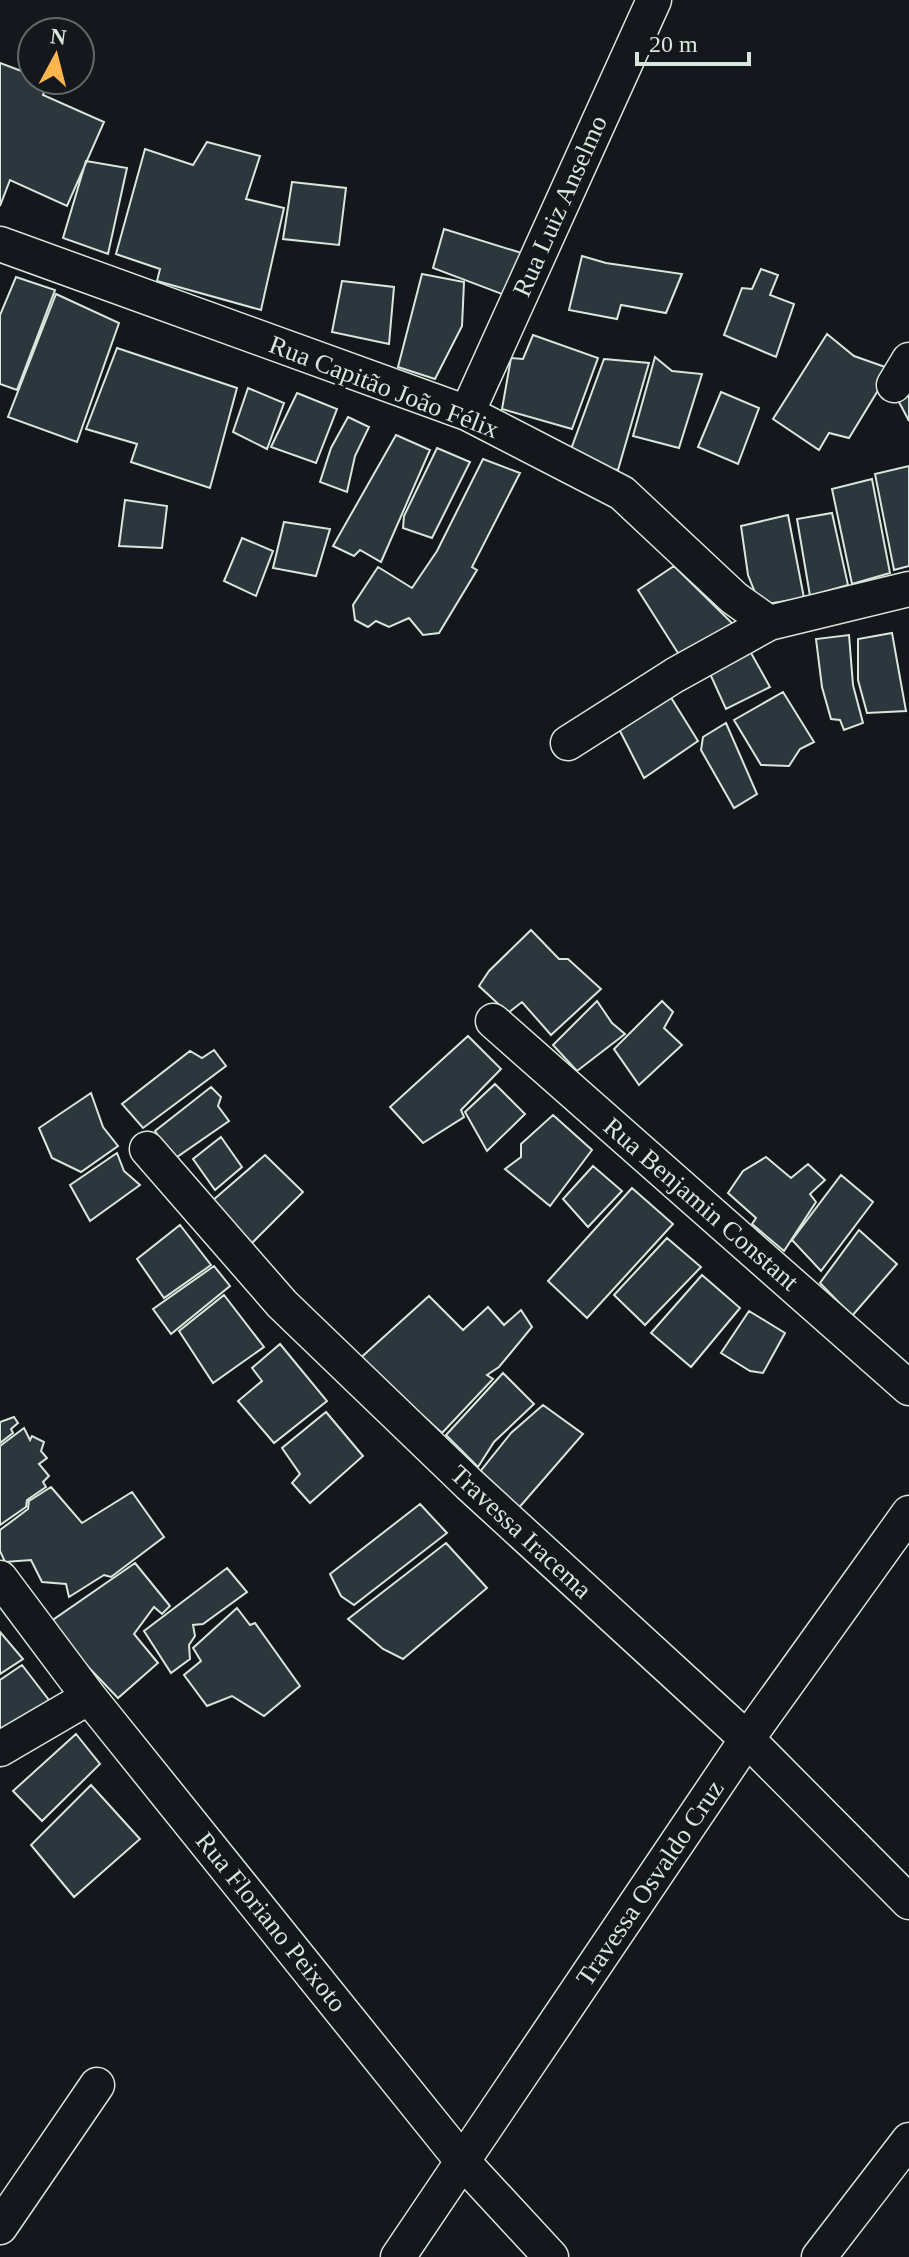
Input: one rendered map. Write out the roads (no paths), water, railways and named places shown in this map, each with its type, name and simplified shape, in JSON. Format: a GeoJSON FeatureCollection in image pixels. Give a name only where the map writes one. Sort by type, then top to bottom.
{"type":"FeatureCollection","features":[{"type":"Feature","properties":{"kind":"street","name":"Rua Luiz Anselmo"},"geometry":{"type":"LineString","coordinates":[[467,413],[654,0]]}},
{"type":"Feature","properties":{"kind":"street","name":"Rua Capitão João Félix"},"geometry":{"type":"LineString","coordinates":[[0,244],[467,413],[622,493],[734,598],[769,623]]}},
{"type":"Feature","properties":{"kind":"street"},"geometry":{"type":"LineString","coordinates":[[568,743],[675,675],[769,623],[909,589]]}},
{"type":"Feature","properties":{"kind":"street","name":"Rua Benjamin Constant"},"geometry":{"type":"LineString","coordinates":[[493,1021],[909,1388]]}},
{"type":"Feature","properties":{"kind":"street","name":"Travessa Iracema"},"geometry":{"type":"LineString","coordinates":[[147,1149],[282,1304],[469,1484],[747,1739],[909,1902]]}},
{"type":"Feature","properties":{"kind":"street","name":"Travessa Osvaldo Cruz"},"geometry":{"type":"LineString","coordinates":[[398,2257],[747,1739],[909,1513]]}},
{"type":"Feature","properties":{"kind":"street","name":"Rua Floriano Peixoto"},"geometry":{"type":"LineString","coordinates":[[0,1578],[89,1697],[464,2163],[551,2257]]}},
{"type":"Feature","properties":{"kind":"street"},"geometry":{"type":"LineString","coordinates":[[0,1749],[89,1697]]}},
{"type":"Feature","properties":{"kind":"street"},"geometry":{"type":"LineString","coordinates":[[0,2227],[97,2085]]}},
{"type":"Feature","properties":{"kind":"street"},"geometry":{"type":"LineString","coordinates":[[819,2257],[909,2140]]}}]}
